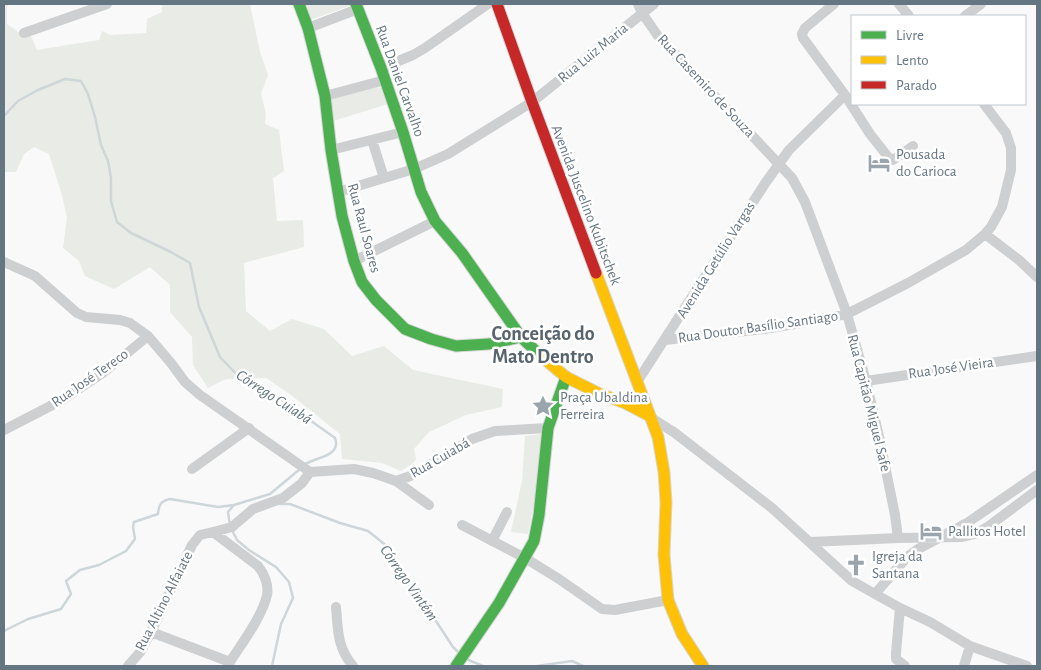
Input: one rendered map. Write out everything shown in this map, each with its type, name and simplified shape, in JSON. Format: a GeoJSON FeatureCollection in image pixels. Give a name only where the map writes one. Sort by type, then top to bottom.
{"type":"FeatureCollection","features":[{"type":"Feature","properties":{"kind":"street"},"geometry":{"type":"LineString","coordinates":[[24,33],[81,8],[107,4]]}},
{"type":"Feature","properties":{"kind":"street","name":"Rua Raul Soares"},"geometry":{"type":"LineString","coordinates":[[299,4],[308,28],[325,96],[331,150],[342,216],[354,261],[362,282],[376,300],[405,329],[431,339],[456,346],[489,344],[521,337]]}},
{"type":"Feature","properties":{"kind":"street"},"geometry":{"type":"LineString","coordinates":[[380,68],[413,55],[488,4]]}},
{"type":"Feature","properties":{"kind":"street","name":"Avenida Juscelino Kubitschek"},"geometry":{"type":"LineString","coordinates":[[498,4],[532,102],[658,437],[664,472],[666,502],[664,555],[668,600],[682,634],[703,666]]}},
{"type":"Feature","properties":{"kind":"street","name":"Rua Luiz Maria"},"geometry":{"type":"LineString","coordinates":[[338,192],[414,169],[448,154],[532,102],[640,8],[654,4]]}},
{"type":"Feature","properties":{"kind":"street"},"geometry":{"type":"LineString","coordinates":[[834,4],[806,28],[802,34],[806,44],[889,158],[893,160],[913,146]]}},
{"type":"Feature","properties":{"kind":"street"},"geometry":{"type":"LineString","coordinates":[[899,4],[907,15]]}},
{"type":"Feature","properties":{"kind":"street"},"geometry":{"type":"LineString","coordinates":[[966,15],[981,4]]}},
{"type":"Feature","properties":{"kind":"street"},"geometry":{"type":"LineString","coordinates":[[308,28],[357,6]]}},
{"type":"Feature","properties":{"kind":"street","name":"Rua Daniel Carvalho"},"geometry":{"type":"LineString","coordinates":[[357,6],[385,80],[421,192],[435,221],[462,253],[521,337],[543,358],[566,376],[600,394],[650,416]]}},
{"type":"Feature","properties":{"kind":"street","name":"Rua Casemiro de Souza"},"geometry":{"type":"LineString","coordinates":[[640,8],[658,36],[779,164]]}},
{"type":"Feature","properties":{"kind":"street"},"geometry":{"type":"LineString","coordinates":[[325,96],[385,80]]}},
{"type":"Feature","properties":{"kind":"street","name":"Avenida Getúlio Vargas"},"geometry":{"type":"LineString","coordinates":[[637,382],[766,182],[789,150],[844,95]]}},
{"type":"Feature","properties":{"kind":"street","name":"Rua Doutor Basílio Santiago"},"geometry":{"type":"LineString","coordinates":[[665,340],[764,329],[847,314],[908,283],[966,250],[991,227],[1002,208],[1011,170],[1011,148],[1006,133],[985,105]]}},
{"type":"Feature","properties":{"kind":"street"},"geometry":{"type":"LineString","coordinates":[[331,150],[402,132]]}},
{"type":"Feature","properties":{"kind":"street"},"geometry":{"type":"LineString","coordinates":[[372,140],[384,178]]}},
{"type":"Feature","properties":{"kind":"street","name":"Rua Capitão Miguel Safe"},"geometry":{"type":"LineString","coordinates":[[779,164],[792,178],[805,202],[847,314],[866,381],[880,441],[898,538]]}},
{"type":"Feature","properties":{"kind":"street"},"geometry":{"type":"LineString","coordinates":[[354,261],[435,221]]}},
{"type":"Feature","properties":{"kind":"street"},"geometry":{"type":"LineString","coordinates":[[985,234],[1019,260],[1037,277]]}},
{"type":"Feature","properties":{"kind":"street"},"geometry":{"type":"LineString","coordinates":[[6,265],[35,276],[77,313],[86,318],[120,320],[130,323],[148,336],[185,382],[200,395],[307,470],[302,483],[283,498],[252,509],[230,528],[208,533]]}},
{"type":"Feature","properties":{"kind":"street","name":"Rua José Tereco"},"geometry":{"type":"LineString","coordinates":[[4,430],[62,400],[104,372],[148,336]]}},
{"type":"Feature","properties":{"kind":"street","name":"Rua José Vieira"},"geometry":{"type":"LineString","coordinates":[[866,381],[1037,356]]}},
{"type":"Feature","properties":{"kind":"street"},"geometry":{"type":"LineString","coordinates":[[457,665],[499,604],[534,541],[539,515],[548,428],[566,376]]}},
{"type":"Feature","properties":{"kind":"street"},"geometry":{"type":"LineString","coordinates":[[624,403],[637,382]]}},
{"type":"Feature","properties":{"kind":"street"},"geometry":{"type":"LineString","coordinates":[[650,416],[772,508],[852,581],[900,608],[930,622],[970,646],[1027,666],[1037,662]]}},
{"type":"Feature","properties":{"kind":"street"},"geometry":{"type":"LineString","coordinates":[[192,469],[249,428]]}},
{"type":"Feature","properties":{"kind":"street","name":"Rua Cuiabá"},"geometry":{"type":"LineString","coordinates":[[307,470],[354,469],[396,481],[413,475],[472,439],[495,431],[548,428]]}},
{"type":"Feature","properties":{"kind":"street"},"geometry":{"type":"LineString","coordinates":[[875,594],[906,557],[967,522],[1037,475]]}},
{"type":"Feature","properties":{"kind":"street"},"geometry":{"type":"LineString","coordinates":[[396,481],[429,505]]}},
{"type":"Feature","properties":{"kind":"street"},"geometry":{"type":"LineString","coordinates":[[810,542],[962,537],[975,534],[989,526],[1037,490]]}},
{"type":"Feature","properties":{"kind":"street"},"geometry":{"type":"LineString","coordinates":[[492,541],[507,512]]}},
{"type":"Feature","properties":{"kind":"street"},"geometry":{"type":"LineString","coordinates":[[462,525],[559,578],[602,609],[608,611],[668,600]]}},
{"type":"Feature","properties":{"kind":"street"},"geometry":{"type":"LineString","coordinates":[[152,632],[229,664],[259,614],[267,594],[263,572],[258,566],[208,533]]}},
{"type":"Feature","properties":{"kind":"street","name":"Rua Altino Alfaiate"},"geometry":{"type":"LineString","coordinates":[[128,666],[152,632],[192,544],[208,533]]}},
{"type":"Feature","properties":{"kind":"street"},"geometry":{"type":"LineString","coordinates":[[336,607],[341,646],[352,666]]}},
{"type":"Feature","properties":{"kind":"street"},"geometry":{"type":"LineString","coordinates":[[900,608],[896,659],[904,666]]}},
{"type":"Feature","properties":{"kind":"street"},"geometry":{"type":"LineString","coordinates":[[964,666],[970,646]]}},
{"type":"Feature","properties":{"kind":"shaded area"},"geometry":{"type":"Polygon","coordinates":[[[4,4],[11,4],[7,6],[7,24],[24,36],[30,34],[37,50],[99,40],[102,31],[110,35],[146,33],[147,19],[162,12],[162,4],[250,4],[260,52],[268,75],[261,94],[266,114],[265,124],[279,130],[284,171],[273,178],[277,221],[303,220],[304,247],[244,263],[246,311],[270,331],[292,319],[324,329],[352,356],[384,346],[413,370],[503,389],[502,407],[466,415],[429,432],[414,449],[416,459],[401,471],[382,463],[342,459],[340,434],[291,395],[266,378],[226,379],[208,388],[193,365],[192,337],[170,312],[170,285],[150,267],[114,289],[85,276],[79,261],[63,248],[67,218],[49,154],[34,147],[24,154],[16,172],[4,172],[4,4]]]}},
{"type":"Feature","properties":{"kind":"shaded area"},"geometry":{"type":"Polygon","coordinates":[[[304,4],[349,4],[349,6],[310,20],[304,4]]]}},
{"type":"Feature","properties":{"kind":"shaded area"},"geometry":{"type":"Polygon","coordinates":[[[376,87],[384,88],[388,104],[333,121],[331,99],[376,87]]]}},
{"type":"Feature","properties":{"kind":"shaded area"},"geometry":{"type":"Polygon","coordinates":[[[542,434],[538,481],[528,534],[511,532],[522,481],[525,436],[542,434]]]}},
{"type":"Feature","properties":{"kind":"waterway","name":"Córrego Cuiabá"},"geometry":{"type":"LineString","coordinates":[[4,116],[18,101],[38,90],[65,79],[81,81],[88,94],[101,145],[108,161],[111,178],[111,201],[117,222],[131,233],[190,263],[199,307],[220,357],[241,379],[276,396],[335,438],[335,449],[331,453],[304,465]]}},
{"type":"Feature","properties":{"kind":"waterway","name":"Córrego Cuiabá"},"geometry":{"type":"LineString","coordinates":[[230,525],[228,512],[234,505],[270,494],[300,469]]}},
{"type":"Feature","properties":{"kind":"waterway"},"geometry":{"type":"LineString","coordinates":[[4,631],[28,619],[61,609],[71,594],[66,581],[80,570],[99,565],[126,551],[135,539],[134,522],[158,514],[160,505],[164,501],[170,499],[218,507],[234,505]]}},
{"type":"Feature","properties":{"kind":"waterway","name":"Córrego Vintém"},"geometry":{"type":"LineString","coordinates":[[279,503],[290,504],[340,523],[368,531],[388,547],[417,601],[432,615],[458,652]]}},
{"type":"Feature","properties":{"kind":"waterway","name":"Córrego Cuiabá"},"geometry":{"type":"LineString","coordinates":[[232,530],[237,540],[276,567],[289,582],[293,598],[281,624],[272,666]]}},
{"type":"Feature","properties":{"kind":"waterway","name":"Córrego Vintém"},"geometry":{"type":"LineString","coordinates":[[466,659],[483,666]]}},
{"type":"Feature","properties":{"kind":"waterway","name":"Córrego Vintém"},"geometry":{"type":"LineString","coordinates":[[537,666],[572,661],[583,666]]}},
{"type":"Feature","properties":{"kind":"traffic: fast"},"geometry":{"type":"LineString","coordinates":[[299,4],[308,28],[325,96],[331,150],[342,216],[354,261],[362,282],[376,300],[405,329],[431,339],[456,346],[489,344],[521,337]]}},
{"type":"Feature","properties":{"kind":"traffic: fast"},"geometry":{"type":"LineString","coordinates":[[356,4],[381,68],[421,192],[435,221],[462,253],[521,337],[542,357]]}},
{"type":"Feature","properties":{"kind":"traffic: fast"},"geometry":{"type":"LineString","coordinates":[[456,666],[499,603],[534,541],[539,515],[548,428],[566,377]]}},
{"type":"Feature","properties":{"kind":"traffic: slow"},"geometry":{"type":"LineString","coordinates":[[596,273],[658,437],[664,472],[666,502],[664,555],[668,600],[682,634],[703,666]]}},
{"type":"Feature","properties":{"kind":"traffic: slow"},"geometry":{"type":"LineString","coordinates":[[542,357],[566,377],[650,416]]}},
{"type":"Feature","properties":{"kind":"traffic: jam"},"geometry":{"type":"LineString","coordinates":[[497,4],[596,273]]}},
{"type":"Feature","properties":{"kind":"place","name":"Pousada do Carioca"},"geometry":{"type":"Point","coordinates":[879,163]}},
{"type":"Feature","properties":{"kind":"place","name":"Praça Ubaldina Ferreira"},"geometry":{"type":"Point","coordinates":[543,406]}},
{"type":"Feature","properties":{"kind":"place","name":"Pallitos Hotel"},"geometry":{"type":"Point","coordinates":[931,531]}},
{"type":"Feature","properties":{"kind":"place","name":"Igreja da Santana"},"geometry":{"type":"Point","coordinates":[856,565]}},
{"type":"Feature","properties":{"kind":"district","name":"Conceição do Mato Dentro"},"geometry":{"type":"Point","coordinates":[543,346]}}]}
